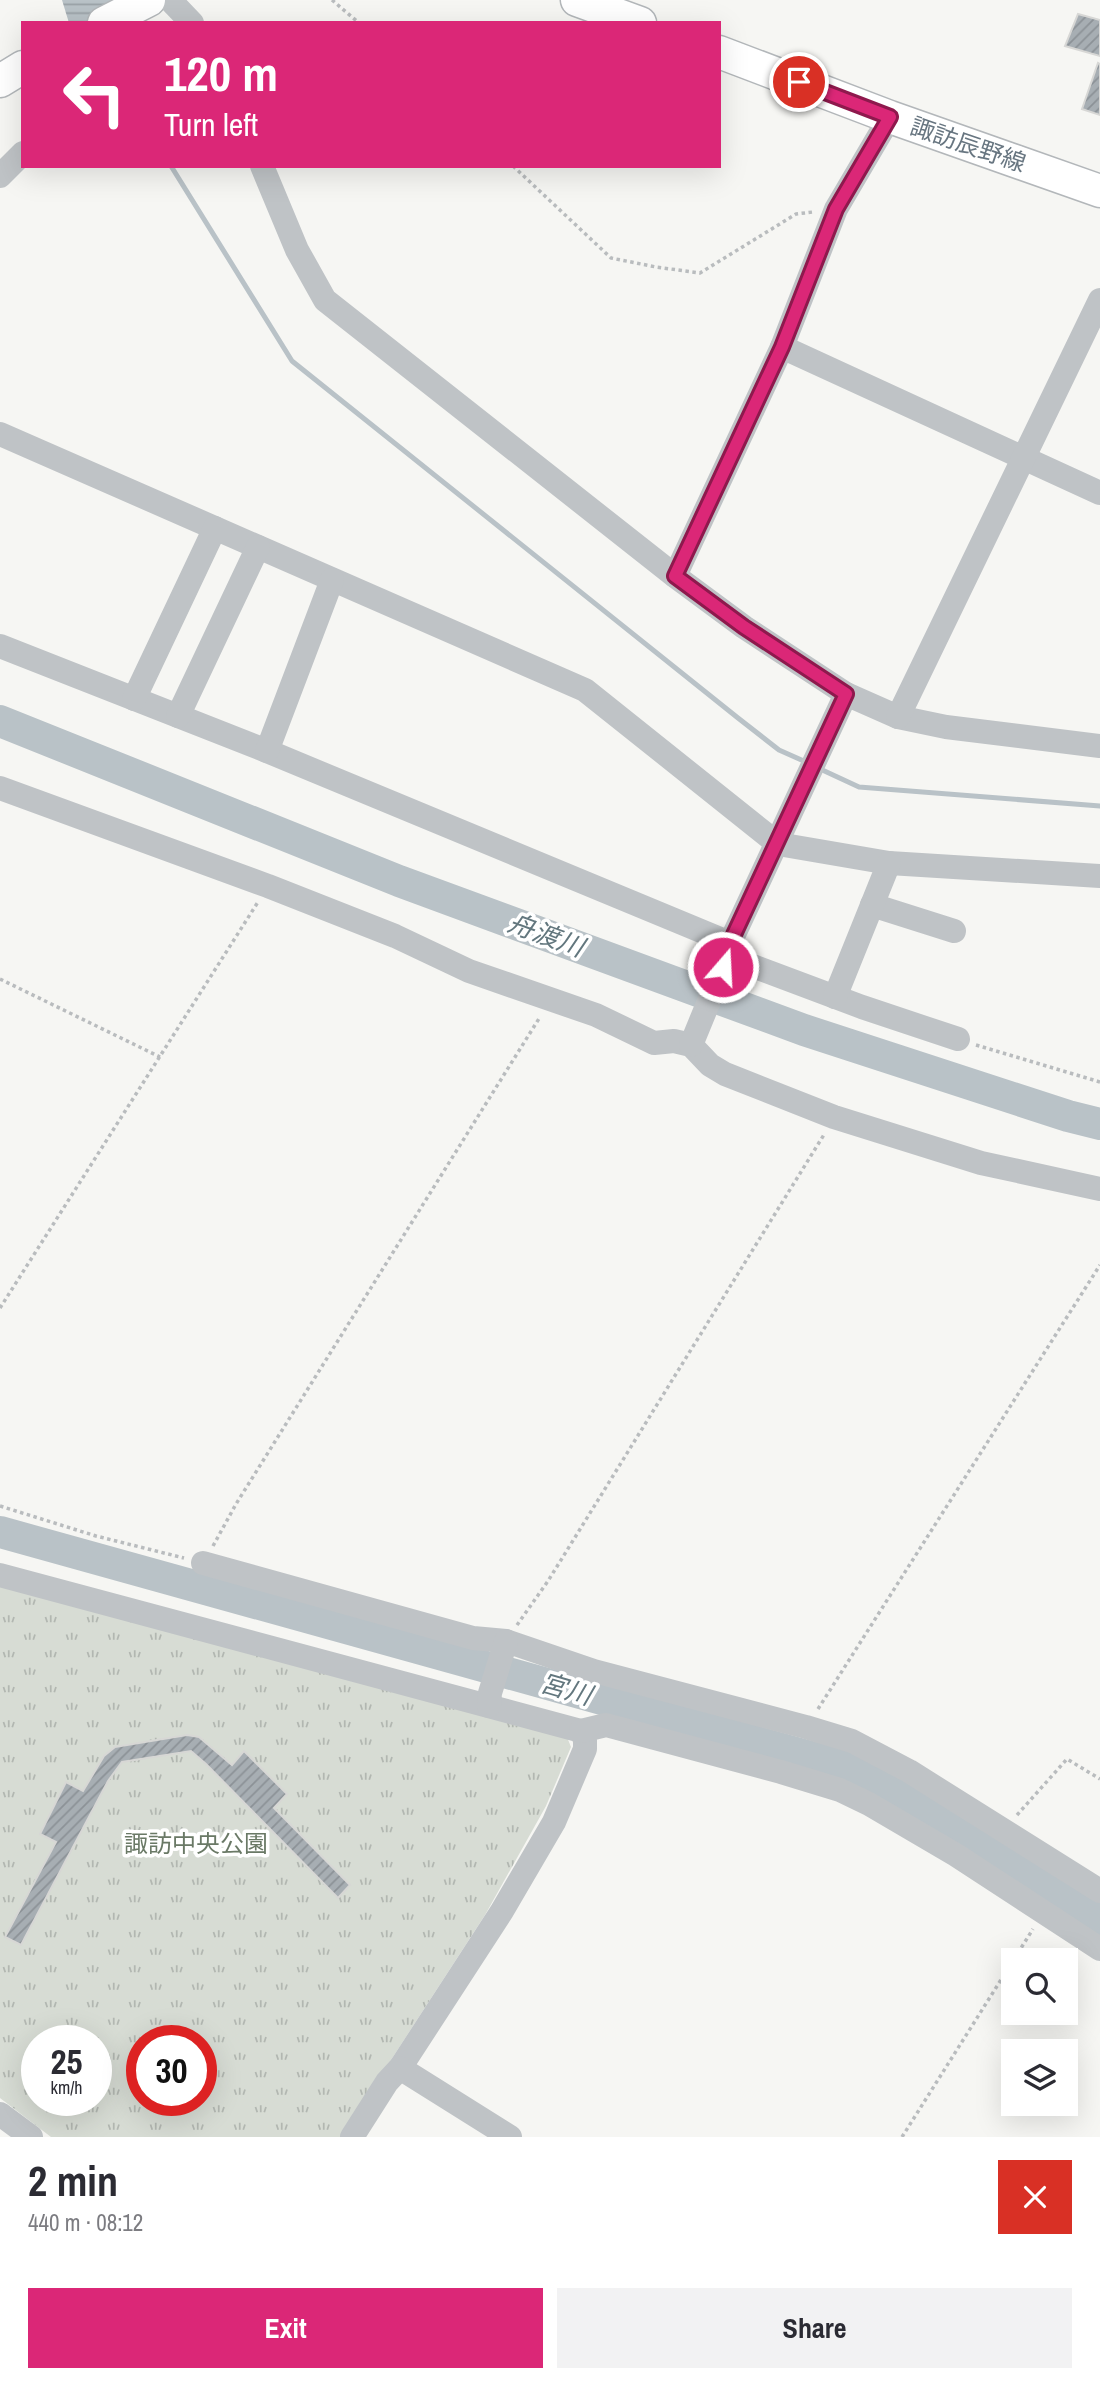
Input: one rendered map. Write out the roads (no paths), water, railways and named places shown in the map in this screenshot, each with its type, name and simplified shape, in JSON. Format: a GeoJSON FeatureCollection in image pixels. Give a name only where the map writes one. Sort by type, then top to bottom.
{"type":"FeatureCollection","features":[{"type":"Feature","properties":{"kind":"main road"},"geometry":{"type":"LineString","coordinates":[[577,0],[635,21]]}},
{"type":"Feature","properties":{"kind":"main road","name":"諏訪辰野線"},"geometry":{"type":"LineString","coordinates":[[721,53],[890,117],[1100,191]]}},
{"type":"Feature","properties":{"kind":"main road"},"geometry":{"type":"LineString","coordinates":[[0,80],[21,68]]}},
{"type":"Feature","properties":{"kind":"street"},"geometry":{"type":"LineString","coordinates":[[170,0],[190,21]]}},
{"type":"Feature","properties":{"kind":"street"},"geometry":{"type":"LineString","coordinates":[[675,576],[782,347],[836,209],[890,117]]}},
{"type":"Feature","properties":{"kind":"street"},"geometry":{"type":"LineString","coordinates":[[0,176],[21,155]]}},
{"type":"Feature","properties":{"kind":"street"},"geometry":{"type":"LineString","coordinates":[[263,168],[297,250],[326,300],[675,576],[744,627],[846,694],[898,717],[946,727],[1100,746]]}},
{"type":"Feature","properties":{"kind":"street"},"geometry":{"type":"LineString","coordinates":[[898,717],[1100,300]]}},
{"type":"Feature","properties":{"kind":"street"},"geometry":{"type":"LineString","coordinates":[[782,347],[1100,493]]}},
{"type":"Feature","properties":{"kind":"street"},"geometry":{"type":"LineString","coordinates":[[0,434],[585,690],[778,844],[889,863],[1100,876]]}},
{"type":"Feature","properties":{"kind":"street"},"geometry":{"type":"LineString","coordinates":[[134,699],[215,528]]}},
{"type":"Feature","properties":{"kind":"street"},"geometry":{"type":"LineString","coordinates":[[178,716],[258,547]]}},
{"type":"Feature","properties":{"kind":"street"},"geometry":{"type":"LineString","coordinates":[[267,751],[332,580]]}},
{"type":"Feature","properties":{"kind":"street"},"geometry":{"type":"LineString","coordinates":[[0,646],[267,751],[727,956],[958,1039]]}},
{"type":"Feature","properties":{"kind":"street"},"geometry":{"type":"LineString","coordinates":[[693,1040],[727,956],[846,694]]}},
{"type":"Feature","properties":{"kind":"street"},"geometry":{"type":"LineString","coordinates":[[0,788],[268,886],[395,936],[469,971],[596,1015],[654,1043],[693,1040]]}},
{"type":"Feature","properties":{"kind":"street"},"geometry":{"type":"LineString","coordinates":[[835,997],[889,863]]}},
{"type":"Feature","properties":{"kind":"street"},"geometry":{"type":"LineString","coordinates":[[872,905],[954,931]]}},
{"type":"Feature","properties":{"kind":"street"},"geometry":{"type":"LineString","coordinates":[[693,1040],[710,1065],[725,1074],[834,1117],[981,1163],[1100,1189]]}},
{"type":"Feature","properties":{"kind":"street"},"geometry":{"type":"LineString","coordinates":[[203,1563],[852,1741],[898,1765],[1004,1829],[1100,1891]]}},
{"type":"Feature","properties":{"kind":"street"},"geometry":{"type":"LineString","coordinates":[[0,1575],[489,1700],[581,1731],[606,1725],[840,1790],[956,1855],[1100,1949]]}},
{"type":"Feature","properties":{"kind":"street"},"geometry":{"type":"LineString","coordinates":[[489,1700],[504,1644]]}},
{"type":"Feature","properties":{"kind":"street"},"geometry":{"type":"LineString","coordinates":[[352,2137],[502,1911],[554,1822],[584,1749],[585,1740],[581,1731]]}},
{"type":"Feature","properties":{"kind":"street"},"geometry":{"type":"LineString","coordinates":[[400,2068],[510,2137]]}},
{"type":"Feature","properties":{"kind":"street"},"geometry":{"type":"LineString","coordinates":[[0,2114],[31,2137]]}},
{"type":"Feature","properties":{"kind":"waterway"},"geometry":{"type":"LineString","coordinates":[[172,168],[292,361],[779,750],[806,762]]}},
{"type":"Feature","properties":{"kind":"waterway","name":"舟渡川"},"geometry":{"type":"LineString","coordinates":[[0,721],[399,881],[804,1030],[1100,1124]]}},
{"type":"Feature","properties":{"kind":"waterway"},"geometry":{"type":"LineString","coordinates":[[818,768],[859,787],[1100,806]]}},
{"type":"Feature","properties":{"kind":"waterway","name":"宮川"},"geometry":{"type":"LineString","coordinates":[[0,1532],[843,1766],[942,1820],[1100,1921]]}},
{"type":"Feature","properties":{"kind":"park label","name":"諏訪中央公園"},"geometry":{"type":"Point","coordinates":[196,1844]}}]}
